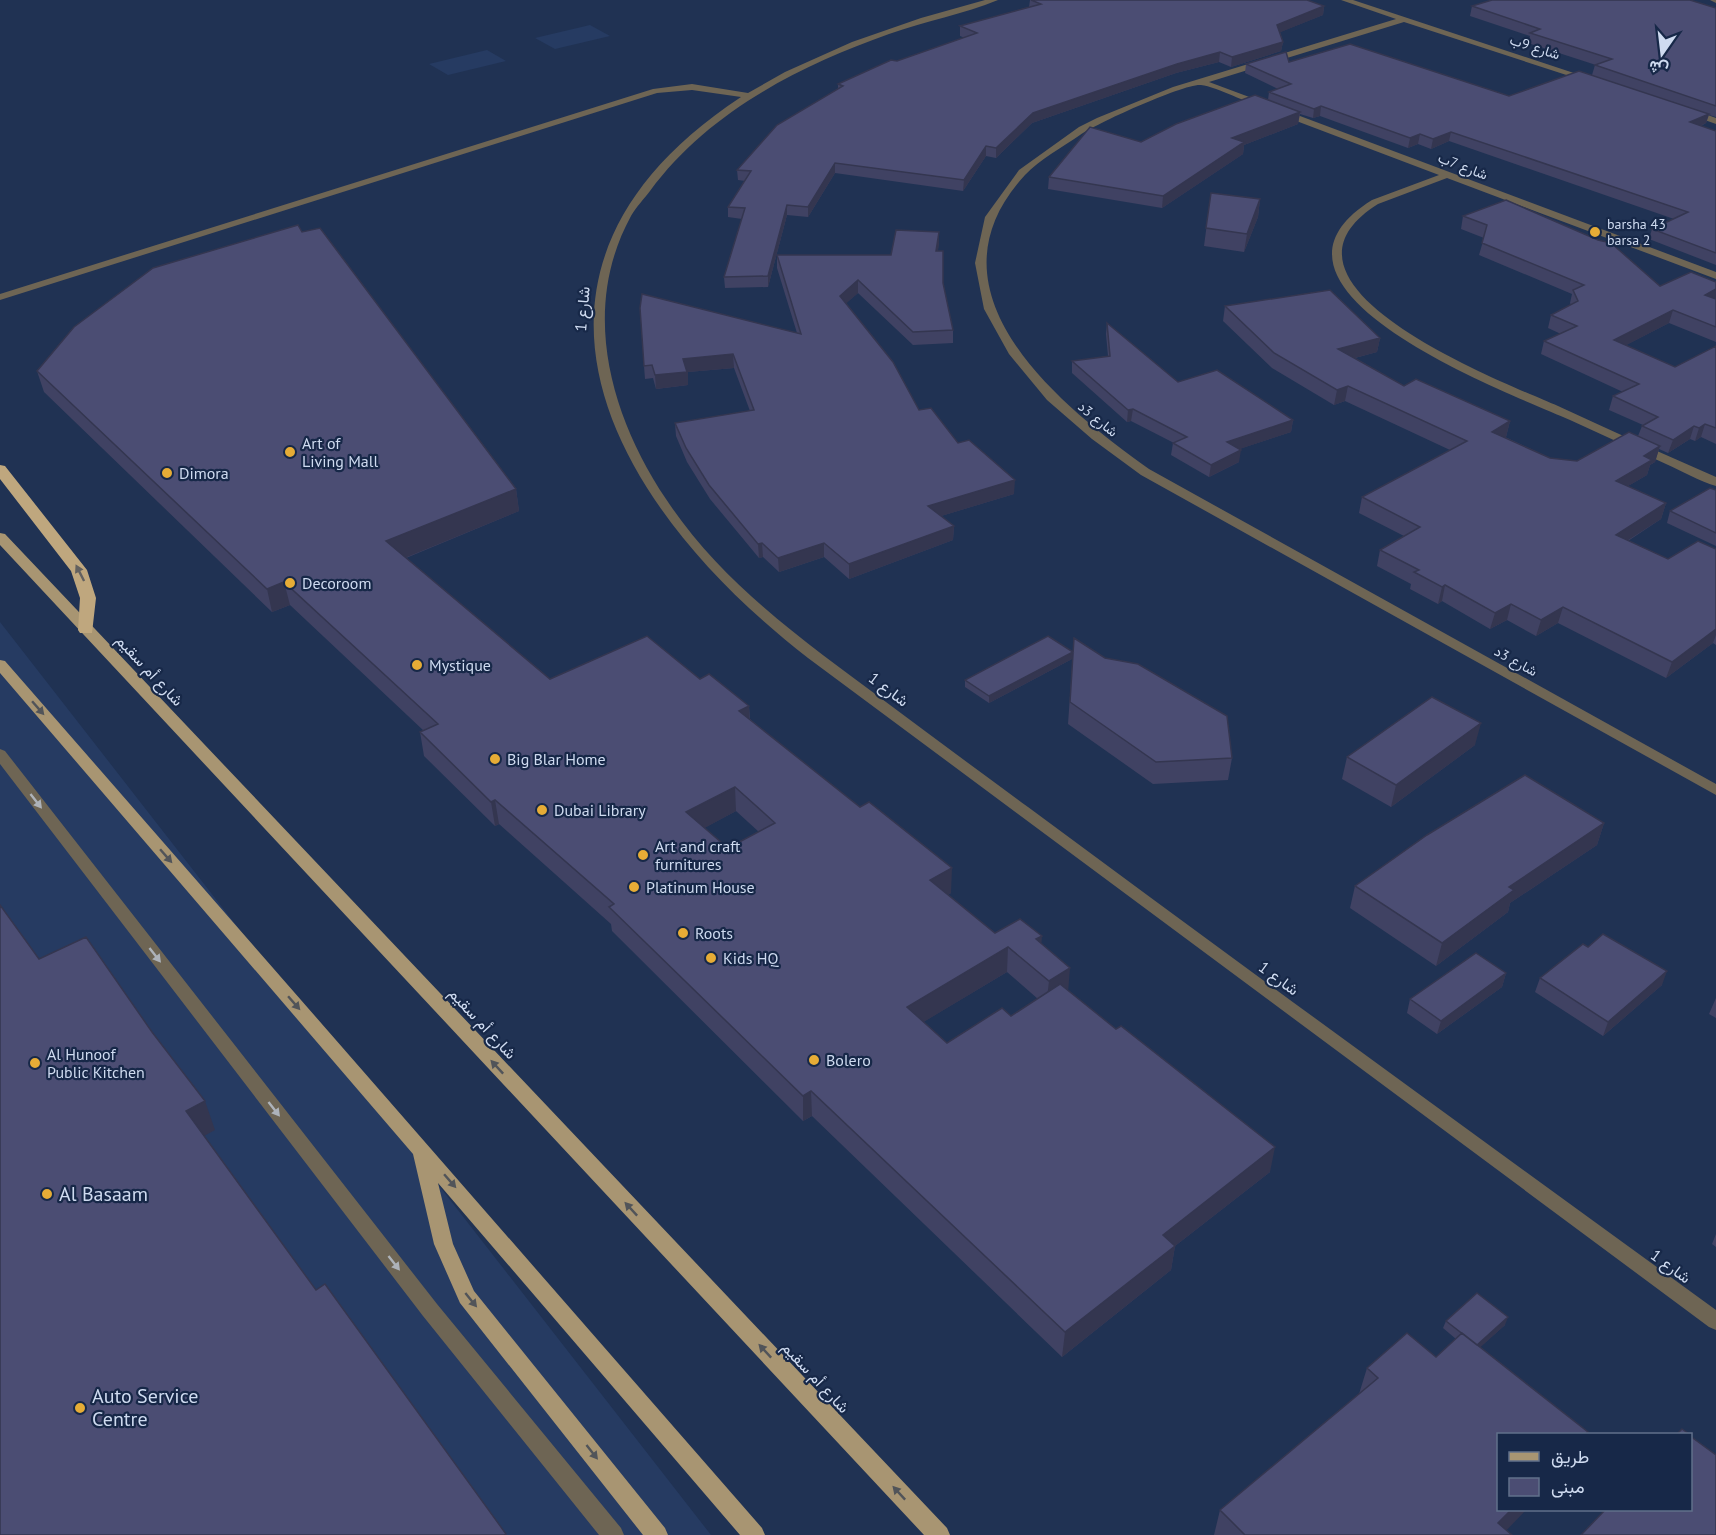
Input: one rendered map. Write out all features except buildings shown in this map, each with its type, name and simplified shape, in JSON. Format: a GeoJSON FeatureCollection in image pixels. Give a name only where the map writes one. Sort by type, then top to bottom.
{"type":"FeatureCollection","features":[{"type":"Feature","properties":{"kind":"highway"},"geometry":{"type":"LineString","coordinates":[[0,469],[79,570],[88,598],[86,630]]}},
{"type":"Feature","properties":{"kind":"main road","name":"شارع أم سقيم"},"geometry":{"type":"LineString","coordinates":[[0,537],[939,1535]]}},
{"type":"Feature","properties":{"kind":"main road"},"geometry":{"type":"LineString","coordinates":[[0,664],[420,1146],[754,1535]]}},
{"type":"Feature","properties":{"kind":"main road"},"geometry":{"type":"LineString","coordinates":[[420,1146],[445,1254],[454,1276],[467,1297],[657,1535]]}},
{"type":"Feature","properties":{"kind":"street","name":"شارع 1"},"geometry":{"type":"LineString","coordinates":[[994,0],[910,24],[800,68],[750,96],[685,143],[640,194],[615,239],[599,295],[597,345],[608,398],[627,445],[676,523],[731,586],[788,635],[1033,820],[1716,1321]]}},
{"type":"Feature","properties":{"kind":"street","name":"شارع 9ب"},"geometry":{"type":"LineString","coordinates":[[1346,0],[1605,84]]}},
{"type":"Feature","properties":{"kind":"street","name":"شارع 3د"},"geometry":{"type":"LineString","coordinates":[[1404,19],[1125,108],[1081,129],[1043,154],[1006,192],[987,228],[980,268],[982,285],[993,320],[1014,357],[1060,408],[1090,434],[1145,472],[1716,790]]}},
{"type":"Feature","properties":{"kind":"street","name":"شارع 7ب"},"geometry":{"type":"LineString","coordinates":[[1201,82],[1716,276]]}},
{"type":"Feature","properties":{"kind":"street"},"geometry":{"type":"LineString","coordinates":[[0,297],[656,91],[692,87],[750,96]]}},
{"type":"Feature","properties":{"kind":"street"},"geometry":{"type":"LineString","coordinates":[[1683,110],[1716,121]]}},
{"type":"Feature","properties":{"kind":"street"},"geometry":{"type":"LineString","coordinates":[[1447,175],[1378,201],[1365,209],[1346,229],[1338,251],[1338,263],[1341,275],[1363,305],[1393,330],[1434,354],[1716,482]]}},
{"type":"Feature","properties":{"kind":"street"},"geometry":{"type":"LineString","coordinates":[[0,754],[430,1310],[613,1535]]}},
{"type":"Feature","properties":{"kind":"shaded area"},"geometry":{"type":"Polygon","coordinates":[[[590,25],[610,36],[555,49],[535,38],[590,25]]]}},
{"type":"Feature","properties":{"kind":"shaded area"},"geometry":{"type":"Polygon","coordinates":[[[487,50],[506,61],[448,75],[429,64],[487,50]]]}},
{"type":"Feature","properties":{"kind":"shaded area"},"geometry":{"type":"Polygon","coordinates":[[[0,622],[711,1535],[0,1535],[0,622]]]}},
{"type":"Feature","properties":{"kind":"place","name":"barsha 43 barsa 2"},"geometry":{"type":"Point","coordinates":[1595,232]}},
{"type":"Feature","properties":{"kind":"place","name":"Art of Living Mall"},"geometry":{"type":"Point","coordinates":[290,452]}},
{"type":"Feature","properties":{"kind":"place","name":"Dimora"},"geometry":{"type":"Point","coordinates":[167,473]}},
{"type":"Feature","properties":{"kind":"place","name":"Decoroom"},"geometry":{"type":"Point","coordinates":[290,583]}},
{"type":"Feature","properties":{"kind":"place","name":"Mystique"},"geometry":{"type":"Point","coordinates":[417,665]}},
{"type":"Feature","properties":{"kind":"place","name":"Big Blar Home"},"geometry":{"type":"Point","coordinates":[495,759]}},
{"type":"Feature","properties":{"kind":"place","name":"Dubai Library"},"geometry":{"type":"Point","coordinates":[542,810]}},
{"type":"Feature","properties":{"kind":"place","name":"Art and craft furnitures"},"geometry":{"type":"Point","coordinates":[643,855]}},
{"type":"Feature","properties":{"kind":"place","name":"Platinum House"},"geometry":{"type":"Point","coordinates":[634,887]}},
{"type":"Feature","properties":{"kind":"place","name":"Roots"},"geometry":{"type":"Point","coordinates":[683,933]}},
{"type":"Feature","properties":{"kind":"place","name":"Kids HQ"},"geometry":{"type":"Point","coordinates":[711,958]}},
{"type":"Feature","properties":{"kind":"place","name":"Bolero"},"geometry":{"type":"Point","coordinates":[814,1060]}},
{"type":"Feature","properties":{"kind":"place","name":"Al Hunoof Public Kitchen"},"geometry":{"type":"Point","coordinates":[35,1063]}},
{"type":"Feature","properties":{"kind":"place","name":"Al Basaam"},"geometry":{"type":"Point","coordinates":[47,1194]}},
{"type":"Feature","properties":{"kind":"place","name":"Auto Service Centre"},"geometry":{"type":"Point","coordinates":[80,1408]}}]}
